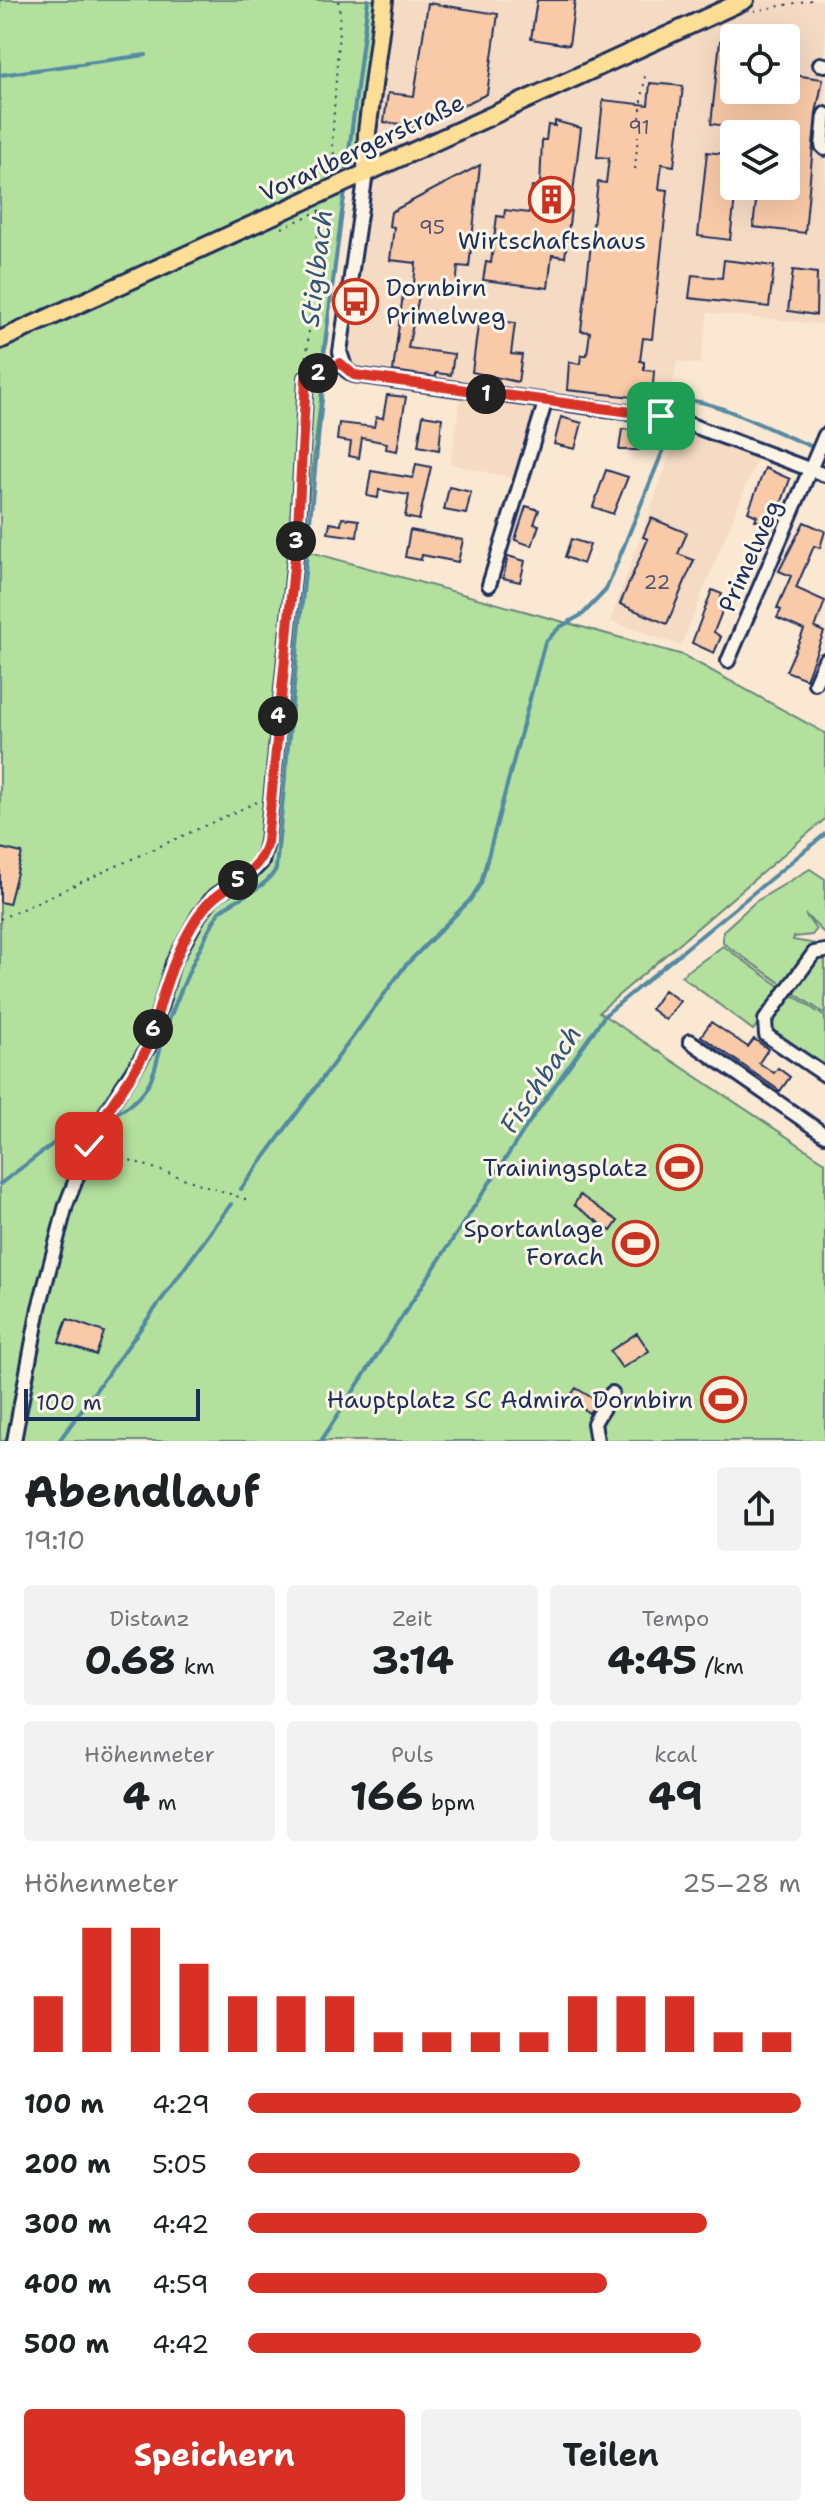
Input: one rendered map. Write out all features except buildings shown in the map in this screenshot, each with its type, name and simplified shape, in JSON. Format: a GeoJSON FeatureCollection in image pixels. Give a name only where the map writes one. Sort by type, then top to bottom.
{"type":"FeatureCollection","features":[{"type":"Feature","properties":{"kind":"main road","name":"Vorarlbergerstraße"},"geometry":{"type":"LineString","coordinates":[[0,340],[337,179],[362,175],[745,8]]}},
{"type":"Feature","properties":{"kind":"main road"},"geometry":{"type":"LineString","coordinates":[[362,175],[387,11]]}},
{"type":"Feature","properties":{"kind":"street"},"geometry":{"type":"LineString","coordinates":[[825,114],[822,146],[825,149]]}},
{"type":"Feature","properties":{"kind":"street"},"geometry":{"type":"LineString","coordinates":[[336,365],[362,175]]}},
{"type":"Feature","properties":{"kind":"street"},"geometry":{"type":"LineString","coordinates":[[14,1441],[39,1308],[66,1205],[96,1128],[149,1046],[173,963],[199,915],[214,896],[262,862],[267,842],[310,376],[336,365]]}},
{"type":"Feature","properties":{"kind":"street"},"geometry":{"type":"LineString","coordinates":[[336,365],[354,375],[672,418],[814,465],[825,475]]}},
{"type":"Feature","properties":{"kind":"street"},"geometry":{"type":"LineString","coordinates":[[489,585],[545,403]]}},
{"type":"Feature","properties":{"kind":"street","name":"Primelweg"},"geometry":{"type":"LineString","coordinates":[[728,661],[824,438]]}},
{"type":"Feature","properties":{"kind":"street"},"geometry":{"type":"LineString","coordinates":[[815,683],[825,660]]}},
{"type":"Feature","properties":{"kind":"street"},"geometry":{"type":"LineString","coordinates":[[825,951],[814,953],[765,1020],[766,1035],[825,1075]]}},
{"type":"Feature","properties":{"kind":"street"},"geometry":{"type":"LineString","coordinates":[[690,1041],[825,1135]]}},
{"type":"Feature","properties":{"kind":"street"},"geometry":{"type":"LineString","coordinates":[[597,1441],[594,1423],[612,1393]]}},
{"type":"Feature","properties":{"kind":"path"},"geometry":{"type":"LineString","coordinates":[[337,179],[332,144],[340,13],[338,0]]}},
{"type":"Feature","properties":{"kind":"path"},"geometry":{"type":"LineString","coordinates":[[745,8],[811,0]]}},
{"type":"Feature","properties":{"kind":"path"},"geometry":{"type":"LineString","coordinates":[[640,118],[645,75]]}},
{"type":"Feature","properties":{"kind":"path"},"geometry":{"type":"LineString","coordinates":[[635,169],[638,136]]}},
{"type":"Feature","properties":{"kind":"path"},"geometry":{"type":"LineString","coordinates":[[310,376],[319,211]]}},
{"type":"Feature","properties":{"kind":"path"},"geometry":{"type":"LineString","coordinates":[[0,919],[270,797]]}},
{"type":"Feature","properties":{"kind":"path"},"geometry":{"type":"LineString","coordinates":[[89,1146],[251,1201]]}},
{"type":"Feature","properties":{"kind":"shaded area"},"geometry":{"type":"Polygon","coordinates":[[[391,0],[825,0],[825,325],[708,313],[700,364],[677,362],[668,411],[555,393],[536,412],[512,478],[450,464],[460,399],[458,386],[346,366],[369,193],[371,132],[391,0]]]}},
{"type":"Feature","properties":{"kind":"shaded area"},"geometry":{"type":"Polygon","coordinates":[[[679,431],[757,459],[681,646],[610,621],[679,431]]]}},
{"type":"Feature","properties":{"kind":"green space"},"geometry":{"type":"Polygon","coordinates":[[[0,0],[376,0],[355,157],[341,214],[303,550],[683,655],[825,733],[825,819],[599,1012],[825,1162],[825,1441],[0,1441],[0,0]]]}},
{"type":"Feature","properties":{"kind":"green space"},"geometry":{"type":"Polygon","coordinates":[[[810,869],[825,879],[825,934],[805,914],[816,930],[812,935],[794,937],[793,940],[816,944],[782,984],[723,943],[723,931],[755,902],[810,869]]]}},
{"type":"Feature","properties":{"kind":"green space"},"geometry":{"type":"Polygon","coordinates":[[[723,946],[784,989],[753,1030],[681,976],[723,946]]]}},
{"type":"Feature","properties":{"kind":"green space"},"geometry":{"type":"Polygon","coordinates":[[[825,954],[825,1014],[791,991],[815,957],[825,954]]]}},
{"type":"Feature","properties":{"kind":"green space"},"geometry":{"type":"Polygon","coordinates":[[[790,993],[825,1017],[825,1071],[774,1037],[770,1021],[790,993]]]}},
{"type":"Feature","properties":{"kind":"waterway","name":"Stiglbach"},"geometry":{"type":"LineString","coordinates":[[346,176],[368,0]]}},
{"type":"Feature","properties":{"kind":"waterway"},"geometry":{"type":"LineString","coordinates":[[0,75],[146,55]]}},
{"type":"Feature","properties":{"kind":"waterway","name":"Stiglbach"},"geometry":{"type":"LineString","coordinates":[[109,1117],[126,1107],[147,1087],[180,993],[219,912],[258,888],[276,869],[323,388],[323,358],[345,189]]}},
{"type":"Feature","properties":{"kind":"waterway"},"geometry":{"type":"LineString","coordinates":[[679,401],[709,404],[825,451]]}},
{"type":"Feature","properties":{"kind":"waterway"},"geometry":{"type":"LineString","coordinates":[[241,1189],[405,966],[470,900],[481,883],[545,642],[560,627],[583,614],[606,590],[669,436]]}},
{"type":"Feature","properties":{"kind":"waterway","name":"Fischbach"},"geometry":{"type":"LineString","coordinates":[[321,1441],[530,1121],[605,1015],[825,834]]}},
{"type":"Feature","properties":{"kind":"waterway","name":"Stiglbach"},"geometry":{"type":"LineString","coordinates":[[0,1184],[62,1137],[97,1121]]}},
{"type":"Feature","properties":{"kind":"waterway"},"geometry":{"type":"LineString","coordinates":[[59,1441],[231,1204]]}},
{"type":"Feature","properties":{"kind":"place","name":"Wirtschaftshaus"},"geometry":{"type":"Point","coordinates":[552,199]}},
{"type":"Feature","properties":{"kind":"place","name":"Dornbirn Primelweg"},"geometry":{"type":"Point","coordinates":[355,302]}},
{"type":"Feature","properties":{"kind":"place","name":"Trainingsplatz"},"geometry":{"type":"Point","coordinates":[679,1168]}},
{"type":"Feature","properties":{"kind":"place","name":"Sportanlage Forach"},"geometry":{"type":"Point","coordinates":[635,1243]}},
{"type":"Feature","properties":{"kind":"place","name":"Hauptplatz SC Admira Dornbirn"},"geometry":{"type":"Point","coordinates":[724,1400]}},
{"type":"Feature","properties":{"kind":"route"},"geometry":{"type":"LineString","coordinates":[[89,1146],[106,1111],[149,1046],[173,963],[199,915],[214,896],[262,862],[267,842],[298,526],[306,378],[340,363],[354,375],[545,403],[661,416]]}}]}
